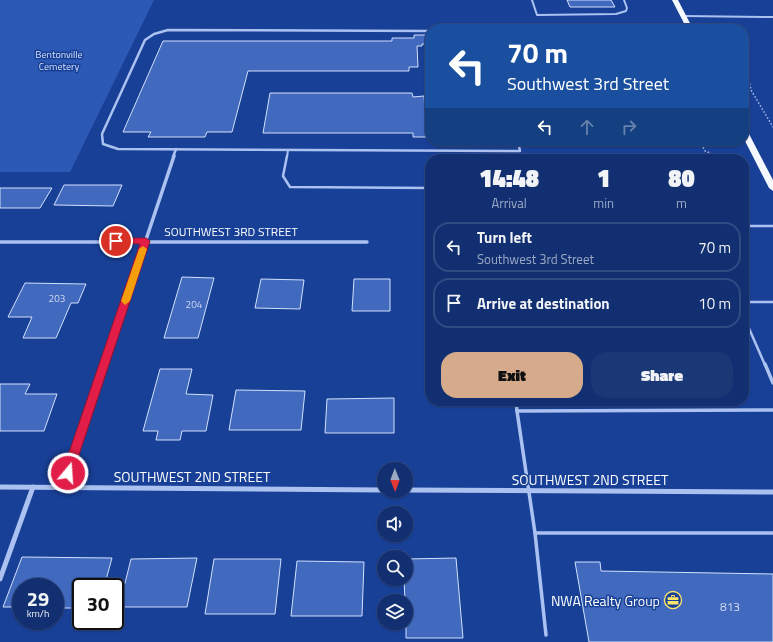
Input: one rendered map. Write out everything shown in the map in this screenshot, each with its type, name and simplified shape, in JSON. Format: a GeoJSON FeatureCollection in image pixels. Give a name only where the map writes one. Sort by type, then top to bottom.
{"type":"FeatureCollection","features":[{"type":"Feature","properties":{"kind":"main road"},"geometry":{"type":"LineString","coordinates":[[675,0],[688,24]]}},
{"type":"Feature","properties":{"kind":"main road"},"geometry":{"type":"LineString","coordinates":[[749,142],[773,188]]}},
{"type":"Feature","properties":{"kind":"street"},"geometry":{"type":"LineString","coordinates":[[425,31],[168,30],[154,34],[145,40],[102,134],[103,144],[118,149],[288,150],[520,151],[519,146]]}},
{"type":"Feature","properties":{"kind":"street"},"geometry":{"type":"LineString","coordinates":[[63,487],[176,149]]}},
{"type":"Feature","properties":{"kind":"street","name":"SOUTHWEST 3RD STREET"},"geometry":{"type":"LineString","coordinates":[[0,242],[367,242]]}},
{"type":"Feature","properties":{"kind":"street","name":"SOUTHWEST 2ND STREET"},"geometry":{"type":"LineString","coordinates":[[0,487],[377,490]]}},
{"type":"Feature","properties":{"kind":"street"},"geometry":{"type":"LineString","coordinates":[[0,579],[33,487]]}},
{"type":"Feature","properties":{"kind":"street","name":"SOUTHWEST 2ND STREET"},"geometry":{"type":"LineString","coordinates":[[413,490],[773,492]]}},
{"type":"Feature","properties":{"kind":"lane"},"geometry":{"type":"LineString","coordinates":[[532,0],[537,15],[616,14],[626,11],[627,8],[624,0]]}},
{"type":"Feature","properties":{"kind":"lane"},"geometry":{"type":"LineString","coordinates":[[684,16],[773,17]]}},
{"type":"Feature","properties":{"kind":"lane"},"geometry":{"type":"LineString","coordinates":[[288,150],[283,176],[290,187],[425,188]]}},
{"type":"Feature","properties":{"kind":"lane"},"geometry":{"type":"LineString","coordinates":[[749,226],[773,226]]}},
{"type":"Feature","properties":{"kind":"lane"},"geometry":{"type":"LineString","coordinates":[[749,302],[773,302]]}},
{"type":"Feature","properties":{"kind":"lane"},"geometry":{"type":"LineString","coordinates":[[749,328],[773,383]]}},
{"type":"Feature","properties":{"kind":"lane"},"geometry":{"type":"LineString","coordinates":[[516,406],[535,533],[546,635]]}},
{"type":"Feature","properties":{"kind":"lane"},"geometry":{"type":"LineString","coordinates":[[517,411],[773,410]]}},
{"type":"Feature","properties":{"kind":"lane"},"geometry":{"type":"LineString","coordinates":[[535,533],[773,532]]}},
{"type":"Feature","properties":{"kind":"path"},"geometry":{"type":"LineString","coordinates":[[749,80],[751,90],[773,127]]}},
{"type":"Feature","properties":{"kind":"path"},"geometry":{"type":"LineString","coordinates":[[702,146],[705,151],[713,154]]}},
{"type":"Feature","properties":{"kind":"green space","name":"Bentonville Cemetery"},"geometry":{"type":"Polygon","coordinates":[[[0,0],[154,0],[70,172],[0,172],[0,0]]]}},
{"type":"Feature","properties":{"kind":"building"},"geometry":{"type":"Polygon","coordinates":[[[567,0],[611,0],[615,7],[570,7],[567,0]]]}},
{"type":"Feature","properties":{"kind":"building"},"geometry":{"type":"Polygon","coordinates":[[[414,35],[425,35],[425,44],[422,44],[422,46],[417,46],[418,67],[409,67],[409,71],[248,71],[232,132],[207,132],[205,137],[148,137],[151,132],[123,132],[163,41],[392,41],[392,38],[414,38],[414,35]]]}},
{"type":"Feature","properties":{"kind":"building"},"geometry":{"type":"Polygon","coordinates":[[[270,93],[412,93],[413,97],[424,96],[425,137],[413,137],[413,133],[263,133],[270,93]]]}},
{"type":"Feature","properties":{"kind":"building"},"geometry":{"type":"Polygon","coordinates":[[[64,185],[122,185],[113,206],[54,205],[64,185]]]}},
{"type":"Feature","properties":{"kind":"building"},"geometry":{"type":"Polygon","coordinates":[[[0,188],[52,188],[40,208],[0,208],[0,188]]]}},
{"type":"Feature","properties":{"kind":"building"},"geometry":{"type":"Polygon","coordinates":[[[182,277],[214,278],[198,338],[164,338],[182,277]]]}},
{"type":"Feature","properties":{"kind":"building"},"geometry":{"type":"Polygon","coordinates":[[[261,279],[304,280],[300,309],[255,308],[261,279]]]}},
{"type":"Feature","properties":{"kind":"building"},"geometry":{"type":"Polygon","coordinates":[[[354,279],[390,279],[390,311],[352,311],[354,279]]]}},
{"type":"Feature","properties":{"kind":"building"},"geometry":{"type":"Polygon","coordinates":[[[25,283],[86,284],[78,303],[71,303],[56,338],[23,338],[32,317],[8,317],[25,283]]]}},
{"type":"Feature","properties":{"kind":"building"},"geometry":{"type":"Polygon","coordinates":[[[160,369],[192,369],[186,394],[213,395],[206,431],[182,431],[180,440],[156,440],[158,431],[143,431],[160,369]]]}},
{"type":"Feature","properties":{"kind":"building"},"geometry":{"type":"Polygon","coordinates":[[[0,384],[30,384],[25,394],[57,394],[44,431],[0,431],[0,384]]]}},
{"type":"Feature","properties":{"kind":"building"},"geometry":{"type":"Polygon","coordinates":[[[236,390],[305,391],[301,430],[229,430],[236,390]]]}},
{"type":"Feature","properties":{"kind":"building"},"geometry":{"type":"Polygon","coordinates":[[[394,398],[394,433],[325,433],[327,399],[394,398]]]}},
{"type":"Feature","properties":{"kind":"building"},"geometry":{"type":"Polygon","coordinates":[[[22,557],[112,558],[106,578],[72,578],[72,608],[64,608],[64,578],[14,578],[22,557]]]}},
{"type":"Feature","properties":{"kind":"building"},"geometry":{"type":"Polygon","coordinates":[[[197,558],[187,607],[124,607],[124,587],[131,559],[197,558]]]}},
{"type":"Feature","properties":{"kind":"building"},"geometry":{"type":"Polygon","coordinates":[[[456,558],[463,638],[406,638],[406,630],[413,630],[413,594],[405,594],[404,586],[413,586],[413,559],[456,558]]]}},
{"type":"Feature","properties":{"kind":"building"},"geometry":{"type":"Polygon","coordinates":[[[214,559],[281,559],[275,614],[205,614],[214,559]]]}},
{"type":"Feature","properties":{"kind":"building"},"geometry":{"type":"Polygon","coordinates":[[[297,561],[364,562],[362,616],[291,616],[297,561]]]}},
{"type":"Feature","properties":{"kind":"building"},"geometry":{"type":"Polygon","coordinates":[[[575,562],[600,562],[601,571],[773,574],[773,642],[589,642],[575,562]]]}},
{"type":"Feature","properties":{"kind":"building"},"geometry":{"type":"Polygon","coordinates":[[[12,583],[12,607],[3,607],[12,583]]]}},
{"type":"Feature","properties":{"kind":"slow traffic"},"geometry":{"type":"LineString","coordinates":[[125,301],[143,249]]}},
{"type":"Feature","properties":{"kind":"place","name":"NWA Realty Group"},"geometry":{"type":"Point","coordinates":[673,600]}},
{"type":"Feature","properties":{"kind":"route"},"geometry":{"type":"LineString","coordinates":[[68,473],[146,241],[116,241]]}}]}
